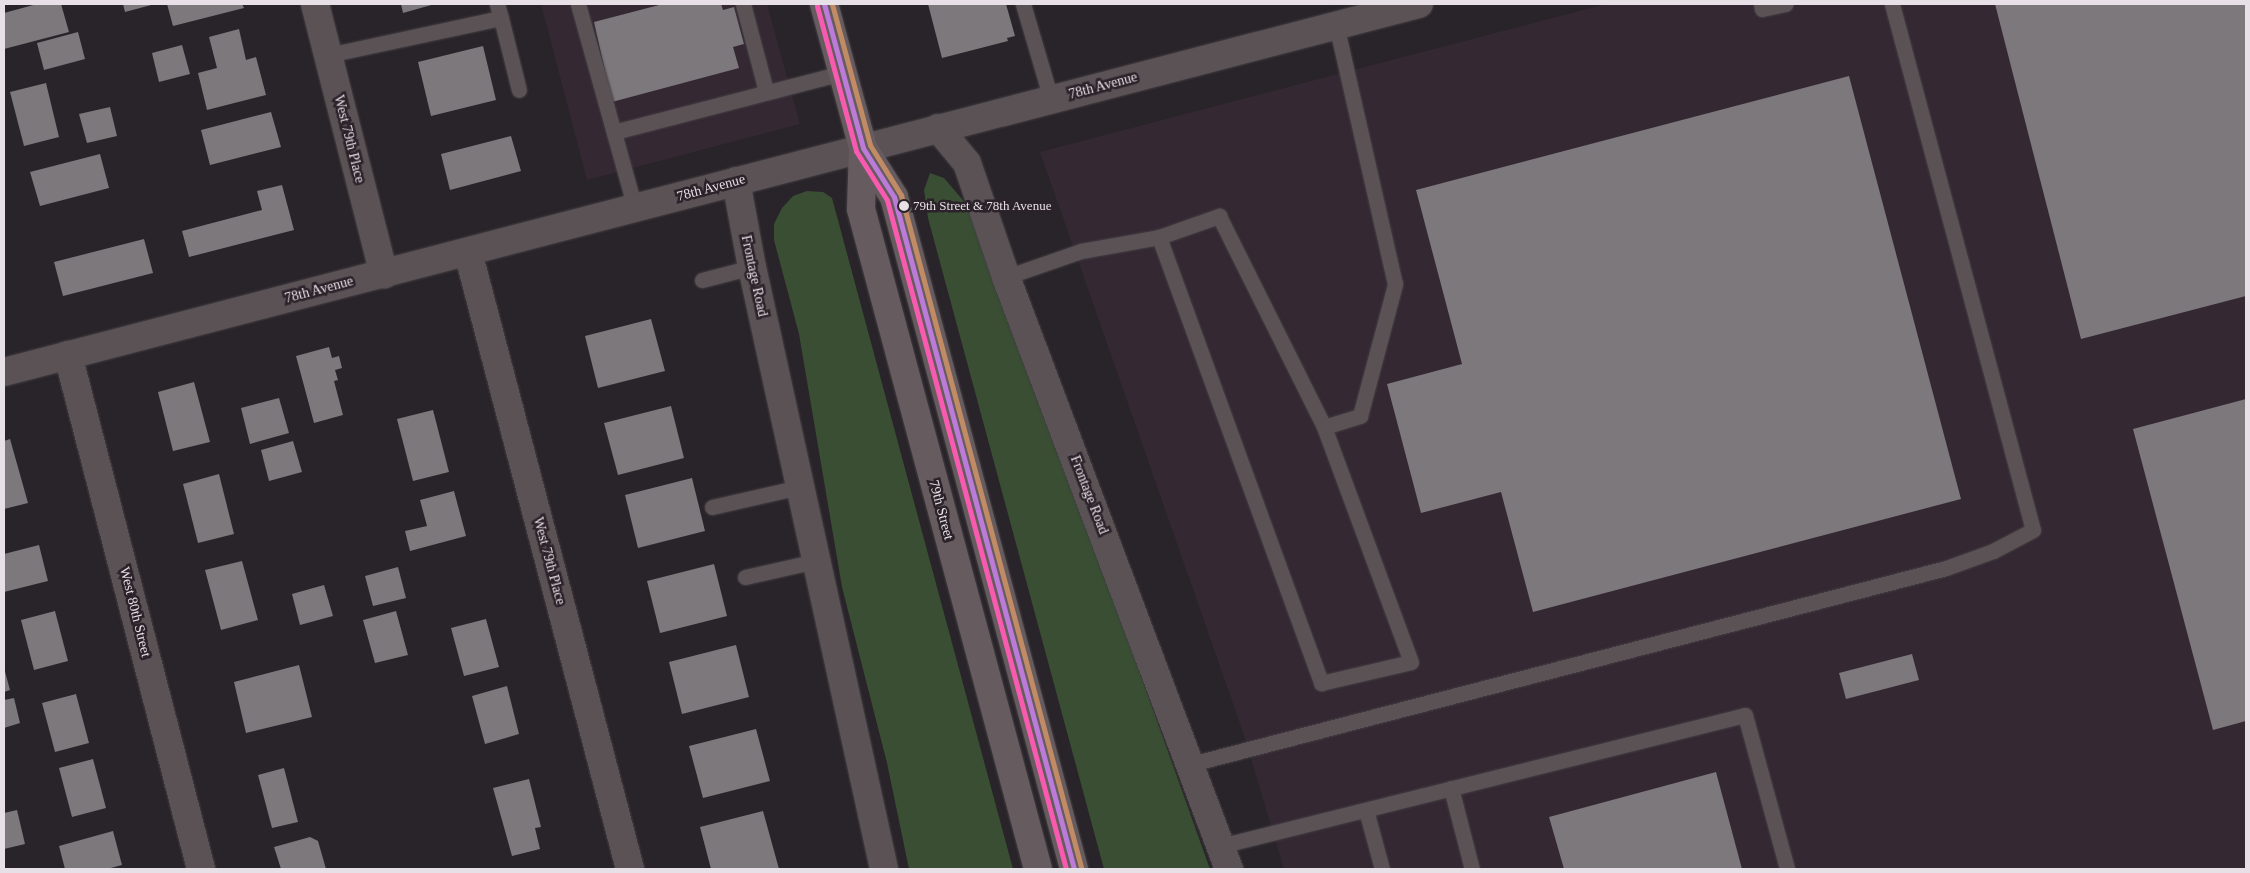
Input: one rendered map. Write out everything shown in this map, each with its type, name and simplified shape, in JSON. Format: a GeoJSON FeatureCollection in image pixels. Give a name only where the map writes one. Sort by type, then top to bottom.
{"type":"FeatureCollection","features":[{"type":"Feature","properties":{"kind":"main road","name":"79th Street"},"geometry":{"type":"LineString","coordinates":[[824,4],[863,148],[894,198],[1074,869]]}},
{"type":"Feature","properties":{"kind":"main road","name":"79th Street"},"geometry":{"type":"LineString","coordinates":[[863,148],[861,210],[1038,869]]}},
{"type":"Feature","properties":{"kind":"street","name":"West 79th Place"},"geometry":{"type":"LineString","coordinates":[[315,4],[384,274]]}},
{"type":"Feature","properties":{"kind":"street","name":"78th Avenue"},"geometry":{"type":"LineString","coordinates":[[4,371],[384,274],[1419,4]]}},
{"type":"Feature","properties":{"kind":"street","name":"Frontage Road"},"geometry":{"type":"LineString","coordinates":[[938,128],[967,163],[1006,277],[1191,764],[1224,857]]}},
{"type":"Feature","properties":{"kind":"street","name":"Frontage Road"},"geometry":{"type":"LineString","coordinates":[[736,181],[752,267],[884,869]]}},
{"type":"Feature","properties":{"kind":"street","name":"West 79th Place"},"geometry":{"type":"LineString","coordinates":[[468,252],[630,869]]}},
{"type":"Feature","properties":{"kind":"street","name":"West 80th Street"},"geometry":{"type":"LineString","coordinates":[[68,355],[201,869]]}},
{"type":"Feature","properties":{"kind":"lane"},"geometry":{"type":"LineString","coordinates":[[578,4],[635,208]]}},
{"type":"Feature","properties":{"kind":"lane"},"geometry":{"type":"LineString","coordinates":[[743,4],[766,91]]}},
{"type":"Feature","properties":{"kind":"lane"},"geometry":{"type":"LineString","coordinates":[[1023,4],[1051,99]]}},
{"type":"Feature","properties":{"kind":"lane"},"geometry":{"type":"LineString","coordinates":[[1761,4],[1762,9],[1785,4]]}},
{"type":"Feature","properties":{"kind":"lane"},"geometry":{"type":"LineString","coordinates":[[1191,764],[1946,568],[1992,551],[2033,530],[1892,4]]}},
{"type":"Feature","properties":{"kind":"lane"},"geometry":{"type":"LineString","coordinates":[[328,55],[499,11],[519,90]]}},
{"type":"Feature","properties":{"kind":"lane"},"geometry":{"type":"LineString","coordinates":[[1324,427],[1360,416],[1395,284],[1336,25]]}},
{"type":"Feature","properties":{"kind":"lane"},"geometry":{"type":"LineString","coordinates":[[614,132],[766,91],[842,73]]}},
{"type":"Feature","properties":{"kind":"lane"},"geometry":{"type":"LineString","coordinates":[[1006,277],[1081,251],[1159,237],[1219,216],[1324,427],[1411,662],[1321,683],[1159,237]]}},
{"type":"Feature","properties":{"kind":"lane"},"geometry":{"type":"LineString","coordinates":[[702,280],[752,267]]}},
{"type":"Feature","properties":{"kind":"lane"},"geometry":{"type":"LineString","coordinates":[[712,507],[800,486]]}},
{"type":"Feature","properties":{"kind":"lane"},"geometry":{"type":"LineString","coordinates":[[745,577],[816,561]]}},
{"type":"Feature","properties":{"kind":"lane"},"geometry":{"type":"LineString","coordinates":[[1224,857],[1366,810],[1744,715],[1787,869]]}},
{"type":"Feature","properties":{"kind":"lane"},"geometry":{"type":"LineString","coordinates":[[1451,788],[1472,869]]}},
{"type":"Feature","properties":{"kind":"lane"},"geometry":{"type":"LineString","coordinates":[[1366,810],[1382,869]]}},
{"type":"Feature","properties":{"kind":"shaded area"},"geometry":{"type":"Polygon","coordinates":[[[541,4],[767,4],[800,124],[587,180],[541,4]]]}},
{"type":"Feature","properties":{"kind":"shaded area"},"geometry":{"type":"Polygon","coordinates":[[[1606,4],[2246,4],[2246,869],[1284,869],[1244,735],[1040,152],[1606,4]]]}},
{"type":"Feature","properties":{"kind":"green space"},"geometry":{"type":"Polygon","coordinates":[[[930,173],[944,178],[967,205],[1038,388],[1210,869],[1104,869],[928,218],[924,190],[930,173]]]}},
{"type":"Feature","properties":{"kind":"green space"},"geometry":{"type":"Polygon","coordinates":[[[807,191],[823,192],[832,198],[1013,869],[909,869],[887,763],[842,587],[799,334],[774,240],[774,224],[782,208],[793,196],[807,191]]]}},
{"type":"Feature","properties":{"kind":"building"},"geometry":{"type":"Polygon","coordinates":[[[37,4],[61,4],[69,32],[4,49],[4,13],[37,4]]]}},
{"type":"Feature","properties":{"kind":"building"},"geometry":{"type":"Polygon","coordinates":[[[123,4],[155,4],[125,12],[123,4]]]}},
{"type":"Feature","properties":{"kind":"building"},"geometry":{"type":"Polygon","coordinates":[[[167,4],[242,4],[244,8],[173,26],[167,4]]]}},
{"type":"Feature","properties":{"kind":"building"},"geometry":{"type":"Polygon","coordinates":[[[401,4],[435,4],[403,13],[401,4]]]}},
{"type":"Feature","properties":{"kind":"building"},"geometry":{"type":"Polygon","coordinates":[[[663,4],[721,4],[723,10],[734,7],[744,44],[733,47],[739,68],[612,102],[594,22],[663,4]]]}},
{"type":"Feature","properties":{"kind":"building"},"geometry":{"type":"Polygon","coordinates":[[[928,4],[1006,4],[1015,36],[1007,38],[1008,41],[942,58],[928,4]]]}},
{"type":"Feature","properties":{"kind":"building"},"geometry":{"type":"Polygon","coordinates":[[[1995,4],[2246,4],[2246,296],[2081,339],[1995,4]]]}},
{"type":"Feature","properties":{"kind":"building"},"geometry":{"type":"Polygon","coordinates":[[[239,29],[246,60],[256,57],[266,95],[207,110],[198,73],[217,68],[209,37],[239,29]]]}},
{"type":"Feature","properties":{"kind":"building"},"geometry":{"type":"Polygon","coordinates":[[[78,32],[85,59],[44,70],[37,43],[78,32]]]}},
{"type":"Feature","properties":{"kind":"building"},"geometry":{"type":"Polygon","coordinates":[[[182,45],[190,74],[159,82],[152,53],[182,45]]]}},
{"type":"Feature","properties":{"kind":"building"},"geometry":{"type":"Polygon","coordinates":[[[483,46],[496,100],[431,116],[418,62],[483,46]]]}},
{"type":"Feature","properties":{"kind":"building"},"geometry":{"type":"Polygon","coordinates":[[[1849,76],[1961,499],[1533,612],[1501,492],[1421,513],[1387,384],[1462,364],[1416,190],[1849,76]]]}},
{"type":"Feature","properties":{"kind":"building"},"geometry":{"type":"Polygon","coordinates":[[[46,83],[59,137],[24,146],[10,92],[46,83]]]}},
{"type":"Feature","properties":{"kind":"building"},"geometry":{"type":"Polygon","coordinates":[[[110,107],[117,136],[87,143],[79,114],[110,107]]]}},
{"type":"Feature","properties":{"kind":"building"},"geometry":{"type":"Polygon","coordinates":[[[271,112],[281,147],[210,165],[201,130],[271,112]]]}},
{"type":"Feature","properties":{"kind":"building"},"geometry":{"type":"Polygon","coordinates":[[[511,136],[521,171],[450,190],[441,154],[511,136]]]}},
{"type":"Feature","properties":{"kind":"building"},"geometry":{"type":"Polygon","coordinates":[[[100,154],[109,188],[40,206],[30,172],[100,154]]]}},
{"type":"Feature","properties":{"kind":"building"},"geometry":{"type":"Polygon","coordinates":[[[282,185],[294,230],[189,257],[182,231],[262,210],[257,191],[282,185]]]}},
{"type":"Feature","properties":{"kind":"building"},"geometry":{"type":"Polygon","coordinates":[[[144,239],[153,273],[63,296],[54,262],[144,239]]]}},
{"type":"Feature","properties":{"kind":"building"},"geometry":{"type":"Polygon","coordinates":[[[651,319],[665,371],[598,388],[585,336],[651,319]]]}},
{"type":"Feature","properties":{"kind":"building"},"geometry":{"type":"Polygon","coordinates":[[[329,347],[332,358],[339,356],[342,368],[335,370],[338,380],[334,381],[343,415],[314,423],[296,356],[329,347]]]}},
{"type":"Feature","properties":{"kind":"building"},"geometry":{"type":"Polygon","coordinates":[[[194,382],[210,442],[173,451],[158,392],[194,382]]]}},
{"type":"Feature","properties":{"kind":"building"},"geometry":{"type":"Polygon","coordinates":[[[279,398],[289,433],[250,444],[241,408],[279,398]]]}},
{"type":"Feature","properties":{"kind":"building"},"geometry":{"type":"Polygon","coordinates":[[[2246,399],[2246,721],[2213,730],[2133,429],[2246,399]]]}},
{"type":"Feature","properties":{"kind":"building"},"geometry":{"type":"Polygon","coordinates":[[[671,406],[684,458],[618,475],[604,423],[671,406]]]}},
{"type":"Feature","properties":{"kind":"building"},"geometry":{"type":"Polygon","coordinates":[[[433,410],[449,472],[413,481],[397,419],[433,410]]]}},
{"type":"Feature","properties":{"kind":"building"},"geometry":{"type":"Polygon","coordinates":[[[10,439],[28,503],[4,509],[4,441],[10,439]]]}},
{"type":"Feature","properties":{"kind":"building"},"geometry":{"type":"Polygon","coordinates":[[[293,441],[302,472],[269,481],[261,450],[293,441]]]}},
{"type":"Feature","properties":{"kind":"building"},"geometry":{"type":"Polygon","coordinates":[[[219,474],[234,534],[198,543],[183,484],[219,474]]]}},
{"type":"Feature","properties":{"kind":"building"},"geometry":{"type":"Polygon","coordinates":[[[692,478],[705,531],[638,548],[625,495],[692,478]]]}},
{"type":"Feature","properties":{"kind":"building"},"geometry":{"type":"Polygon","coordinates":[[[454,491],[466,536],[410,551],[405,531],[427,526],[420,500],[454,491]]]}},
{"type":"Feature","properties":{"kind":"building"},"geometry":{"type":"Polygon","coordinates":[[[39,545],[48,581],[4,592],[4,554],[39,545]]]}},
{"type":"Feature","properties":{"kind":"building"},"geometry":{"type":"Polygon","coordinates":[[[242,561],[258,620],[221,630],[205,570],[242,561]]]}},
{"type":"Feature","properties":{"kind":"building"},"geometry":{"type":"Polygon","coordinates":[[[714,564],[727,616],[660,633],[647,581],[714,564]]]}},
{"type":"Feature","properties":{"kind":"building"},"geometry":{"type":"Polygon","coordinates":[[[398,567],[406,598],[373,606],[365,576],[398,567]]]}},
{"type":"Feature","properties":{"kind":"building"},"geometry":{"type":"Polygon","coordinates":[[[324,585],[333,616],[300,625],[292,594],[324,585]]]}},
{"type":"Feature","properties":{"kind":"building"},"geometry":{"type":"Polygon","coordinates":[[[55,611],[68,661],[34,670],[21,620],[55,611]]]}},
{"type":"Feature","properties":{"kind":"building"},"geometry":{"type":"Polygon","coordinates":[[[396,611],[408,655],[375,663],[363,620],[396,611]]]}},
{"type":"Feature","properties":{"kind":"building"},"geometry":{"type":"Polygon","coordinates":[[[486,619],[499,667],[464,676],[451,628],[486,619]]]}},
{"type":"Feature","properties":{"kind":"building"},"geometry":{"type":"Polygon","coordinates":[[[736,645],[749,697],[682,714],[669,662],[736,645]]]}},
{"type":"Feature","properties":{"kind":"building"},"geometry":{"type":"Polygon","coordinates":[[[1912,654],[1919,680],[1846,699],[1839,673],[1912,654]]]}},
{"type":"Feature","properties":{"kind":"building"},"geometry":{"type":"Polygon","coordinates":[[[299,665],[312,717],[246,733],[234,682],[299,665]]]}},
{"type":"Feature","properties":{"kind":"building"},"geometry":{"type":"Polygon","coordinates":[[[4,668],[10,690],[4,692],[4,668]]]}},
{"type":"Feature","properties":{"kind":"building"},"geometry":{"type":"Polygon","coordinates":[[[507,686],[519,734],[485,744],[472,696],[507,686]]]}},
{"type":"Feature","properties":{"kind":"building"},"geometry":{"type":"Polygon","coordinates":[[[76,694],[89,743],[55,752],[42,703],[76,694]]]}},
{"type":"Feature","properties":{"kind":"building"},"geometry":{"type":"Polygon","coordinates":[[[14,698],[20,723],[4,728],[4,700],[14,698]]]}},
{"type":"Feature","properties":{"kind":"building"},"geometry":{"type":"Polygon","coordinates":[[[756,729],[770,781],[703,798],[689,746],[756,729]]]}},
{"type":"Feature","properties":{"kind":"building"},"geometry":{"type":"Polygon","coordinates":[[[93,759],[106,808],[72,817],[59,768],[93,759]]]}},
{"type":"Feature","properties":{"kind":"building"},"geometry":{"type":"Polygon","coordinates":[[[284,768],[298,822],[272,828],[258,775],[284,768]]]}},
{"type":"Feature","properties":{"kind":"building"},"geometry":{"type":"Polygon","coordinates":[[[1716,772],[1742,869],[1564,869],[1549,817],[1716,772]]]}},
{"type":"Feature","properties":{"kind":"building"},"geometry":{"type":"Polygon","coordinates":[[[529,779],[541,827],[535,828],[540,849],[512,856],[493,788],[529,779]]]}},
{"type":"Feature","properties":{"kind":"building"},"geometry":{"type":"Polygon","coordinates":[[[17,810],[25,844],[4,849],[4,813],[17,810]]]}},
{"type":"Feature","properties":{"kind":"building"},"geometry":{"type":"Polygon","coordinates":[[[763,811],[779,869],[711,869],[700,827],[763,811]]]}},
{"type":"Feature","properties":{"kind":"building"},"geometry":{"type":"Polygon","coordinates":[[[113,831],[122,865],[107,869],[65,869],[59,846],[113,831]]]}},
{"type":"Feature","properties":{"kind":"building"},"geometry":{"type":"Polygon","coordinates":[[[310,837],[318,841],[326,869],[281,869],[274,847],[310,837]]]}},
{"type":"Feature","properties":{"kind":"transit line"},"geometry":{"type":"LineString","coordinates":[[824,4],[863,148],[894,197],[1074,869]]}},
{"type":"Feature","properties":{"kind":"transit line"},"geometry":{"type":"LineString","coordinates":[[832,4],[870,145],[901,195],[1081,867]]}},
{"type":"Feature","properties":{"kind":"transit line"},"geometry":{"type":"LineString","coordinates":[[817,6],[856,151],[887,200],[1066,869]]}},
{"type":"Feature","properties":{"kind":"place","name":"79th Street & 78th Avenue"},"geometry":{"type":"Point","coordinates":[904,206]}}]}
